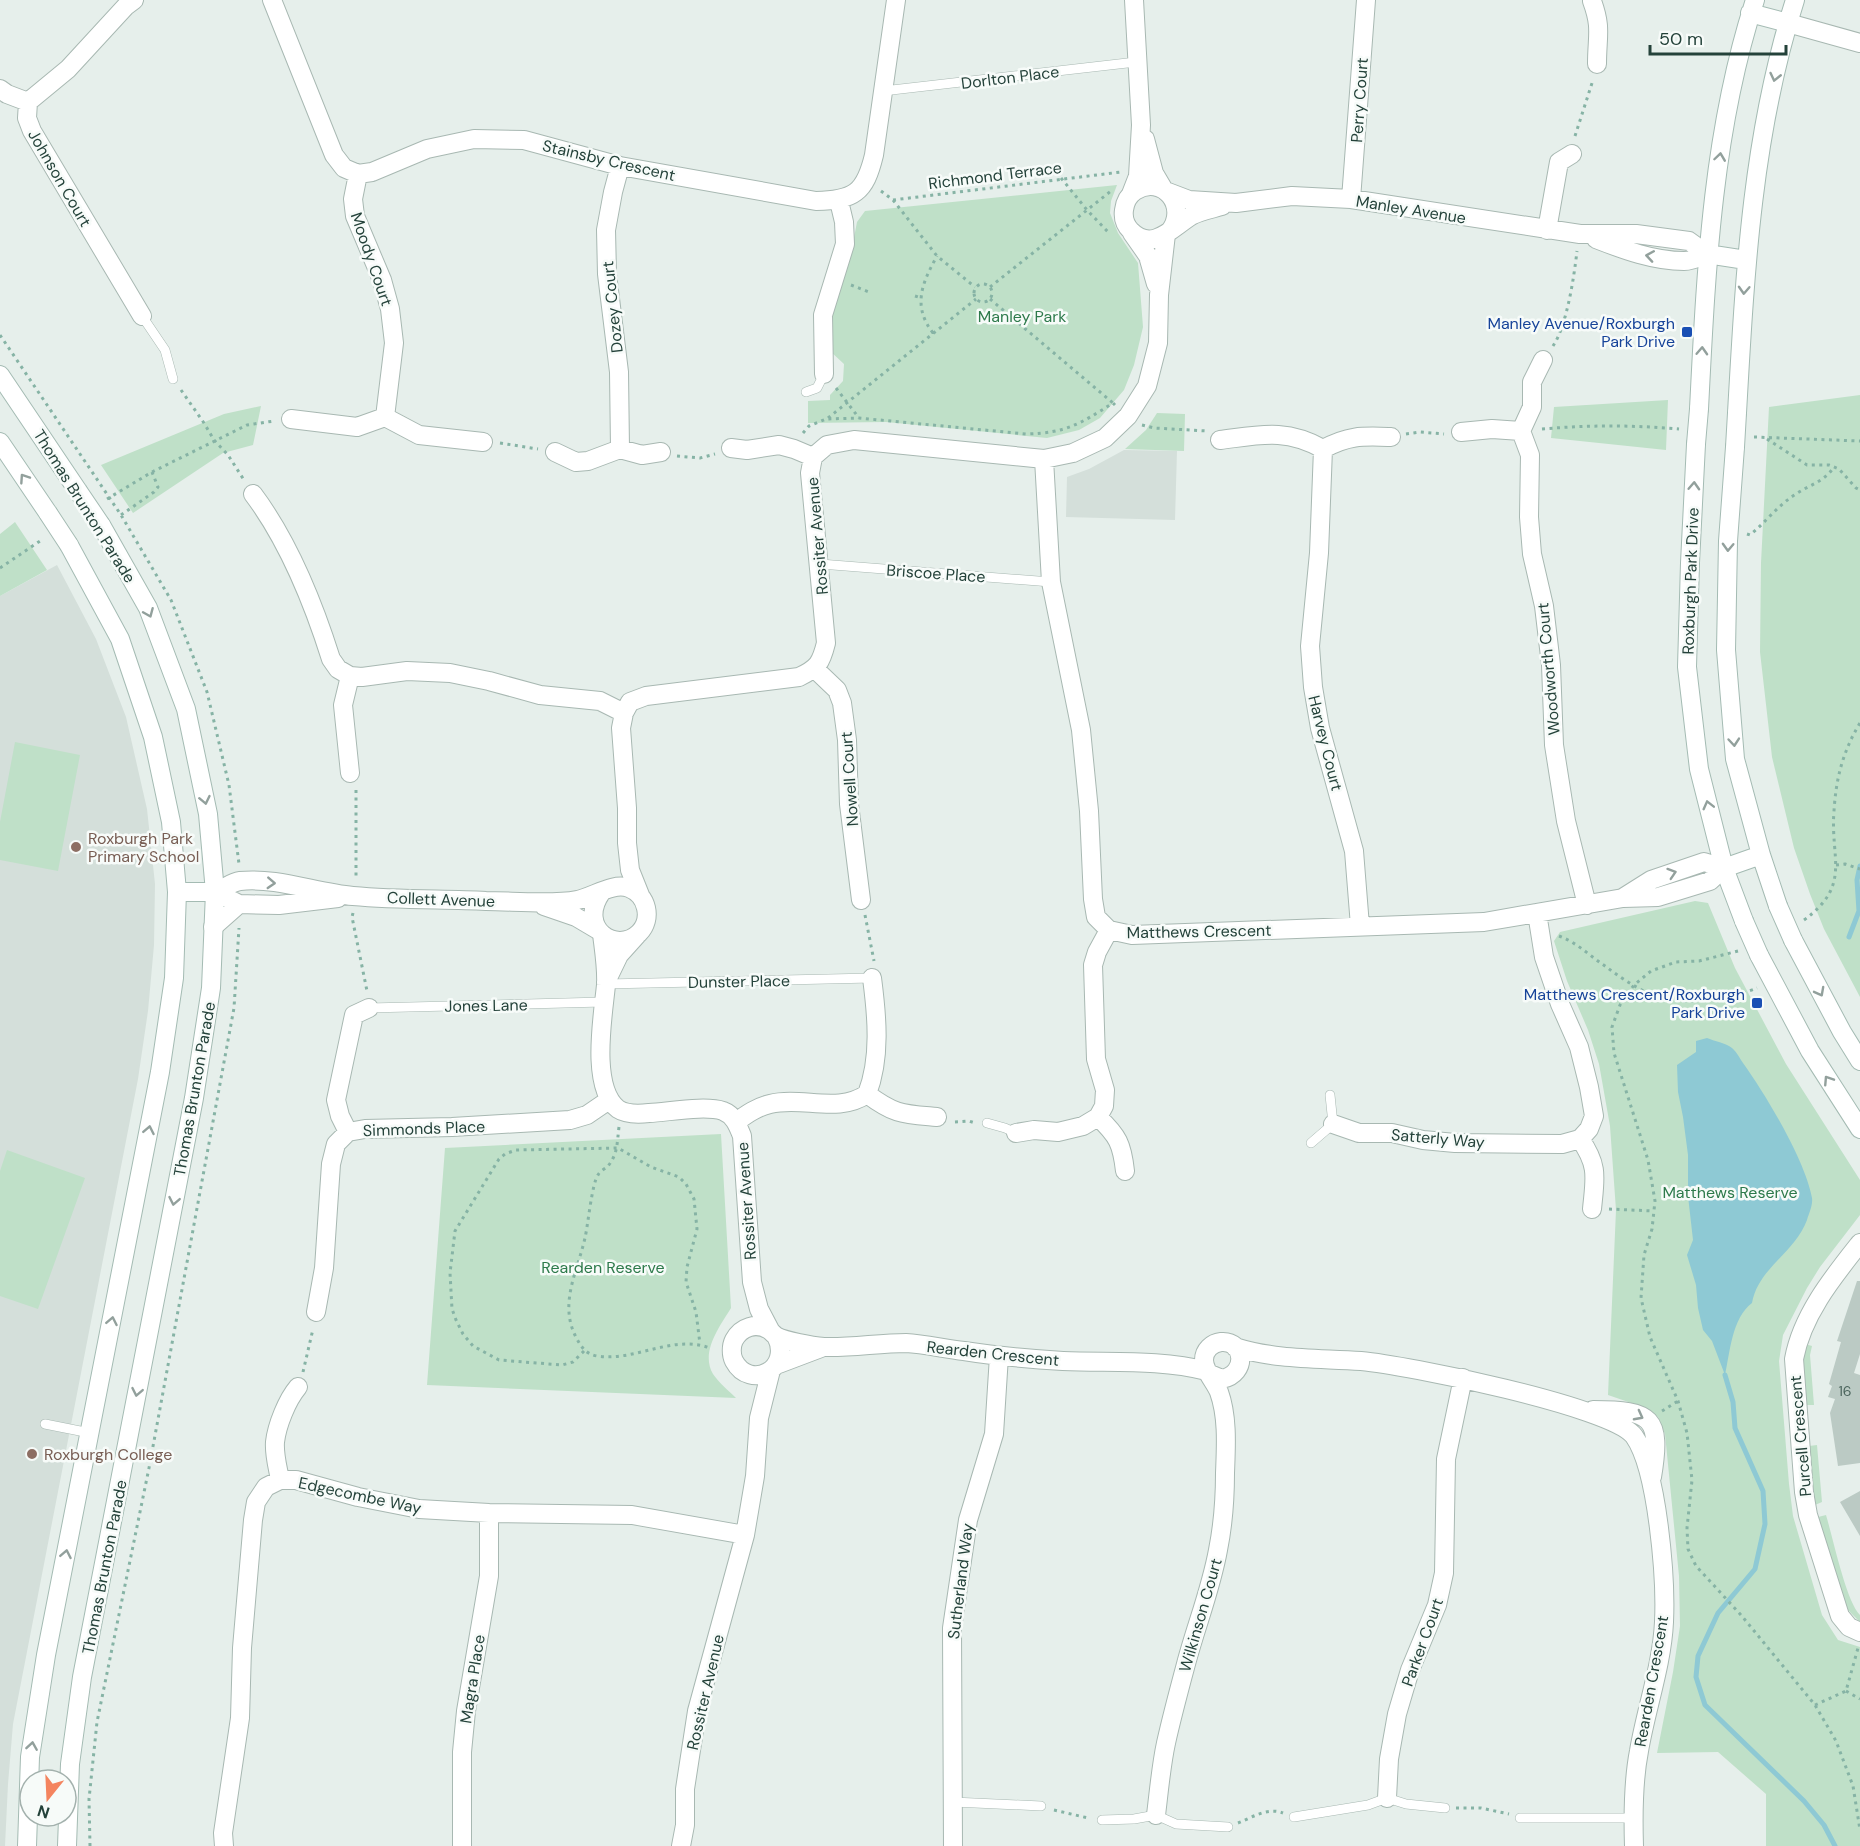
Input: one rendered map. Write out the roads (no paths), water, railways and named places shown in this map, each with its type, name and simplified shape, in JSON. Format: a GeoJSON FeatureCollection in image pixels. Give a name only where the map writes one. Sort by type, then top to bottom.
{"type":"FeatureCollection","features":[{"type":"Feature","properties":{"kind":"street"},"geometry":{"type":"LineString","coordinates":[[0,89],[28,102],[68,69],[134,0]]}},
{"type":"Feature","properties":{"kind":"street"},"geometry":{"type":"LineString","coordinates":[[824,374],[823,315],[845,244],[844,222],[839,201],[858,191],[869,175],[874,155],[896,0]]}},
{"type":"Feature","properties":{"kind":"street"},"geometry":{"type":"LineString","coordinates":[[1134,0],[1141,125],[1137,176],[1123,191],[1123,216],[1132,233],[1143,239],[1153,240],[1168,233],[1177,218],[1177,208],[1174,200],[1154,173],[1141,125]]}},
{"type":"Feature","properties":{"kind":"street","name":"Perry Court"},"geometry":{"type":"LineString","coordinates":[[1351,199],[1366,0]]}},
{"type":"Feature","properties":{"kind":"street"},"geometry":{"type":"LineString","coordinates":[[1589,0],[1598,18],[1600,33],[1597,64]]}},
{"type":"Feature","properties":{"kind":"street"},"geometry":{"type":"LineString","coordinates":[[1795,0],[1760,143],[1746,260],[1729,533],[1726,650],[1735,759],[1761,855],[1778,906],[1793,940],[1860,1061]]}},
{"type":"Feature","properties":{"kind":"street"},"geometry":{"type":"LineString","coordinates":[[273,2],[334,154],[344,168],[358,174]]}},
{"type":"Feature","properties":{"kind":"street"},"geometry":{"type":"LineString","coordinates":[[1752,7],[1788,23],[1860,43]]}},
{"type":"Feature","properties":{"kind":"street","name":"Roxburgh Park Drive"},"geometry":{"type":"LineString","coordinates":[[1752,7],[1740,49],[1720,151],[1707,254],[1690,563],[1687,667],[1699,769],[1724,868],[1744,921],[1752,952],[1772,981],[1810,1051],[1860,1128]]}},
{"type":"Feature","properties":{"kind":"street","name":"Johnson Court"},"geometry":{"type":"LineString","coordinates":[[28,102],[27,118],[32,131],[142,316]]}},
{"type":"Feature","properties":{"kind":"street","name":"Stainsby Crescent"},"geometry":{"type":"LineString","coordinates":[[358,174],[372,172],[427,149],[474,139],[524,140],[620,166],[816,201],[839,201]]}},
{"type":"Feature","properties":{"kind":"street"},"geometry":{"type":"LineString","coordinates":[[1547,230],[1559,162],[1572,154]]}},
{"type":"Feature","properties":{"kind":"street","name":"Dozey Court"},"geometry":{"type":"LineString","coordinates":[[620,166],[606,230],[607,274],[619,372],[620,449]]}},
{"type":"Feature","properties":{"kind":"street","name":"Moody Court"},"geometry":{"type":"LineString","coordinates":[[358,174],[353,199],[355,216],[382,280],[390,309],[394,343],[385,417]]}},
{"type":"Feature","properties":{"kind":"street"},"geometry":{"type":"LineString","coordinates":[[1123,191],[1147,186],[1156,186],[1166,191]]}},
{"type":"Feature","properties":{"kind":"street","name":"Manley Avenue"},"geometry":{"type":"LineString","coordinates":[[1166,191],[1189,200],[1236,202],[1292,196],[1351,199],[1583,235],[1636,234],[1689,241],[1707,254],[1746,260]]}},
{"type":"Feature","properties":{"kind":"street","name":"Manley Avenue"},"geometry":{"type":"LineString","coordinates":[[1168,233],[1193,215],[1236,202]]}},
{"type":"Feature","properties":{"kind":"street"},"geometry":{"type":"LineString","coordinates":[[1689,241],[1711,227]]}},
{"type":"Feature","properties":{"kind":"street","name":"Rossiter Avenue"},"geometry":{"type":"LineString","coordinates":[[1132,233],[1148,256],[1159,295]]}},
{"type":"Feature","properties":{"kind":"street","name":"Rossiter Avenue"},"geometry":{"type":"LineString","coordinates":[[815,669],[822,658],[826,643],[810,473],[813,457],[828,445],[854,440],[1044,459],[1073,453],[1105,438],[1128,416],[1147,386],[1158,343],[1159,295],[1168,233]]}},
{"type":"Feature","properties":{"kind":"street","name":"Manley Avenue"},"geometry":{"type":"LineString","coordinates":[[1583,235],[1634,254],[1687,261],[1707,254]]}},
{"type":"Feature","properties":{"kind":"street"},"geometry":{"type":"LineString","coordinates":[[1687,261],[1706,281]]}},
{"type":"Feature","properties":{"kind":"street"},"geometry":{"type":"LineString","coordinates":[[1461,432],[1492,429],[1521,431],[1532,407],[1532,382],[1543,360]]}},
{"type":"Feature","properties":{"kind":"street","name":"Thomas Brunton Parade"},"geometry":{"type":"LineString","coordinates":[[0,375],[101,525],[148,608],[186,709],[208,814],[215,892],[211,988],[194,1098],[82,1677],[70,1764],[67,1846]]}},
{"type":"Feature","properties":{"kind":"street"},"geometry":{"type":"LineString","coordinates":[[291,420],[357,427],[385,417],[419,435],[483,442]]}},
{"type":"Feature","properties":{"kind":"street","name":"Woodworth Court"},"geometry":{"type":"LineString","coordinates":[[1521,431],[1530,455],[1529,517],[1532,554],[1544,606],[1551,665],[1554,745],[1566,821],[1587,905]]}},
{"type":"Feature","properties":{"kind":"street"},"geometry":{"type":"LineString","coordinates":[[1220,440],[1267,434],[1305,439],[1323,449],[1341,439],[1365,436],[1391,437]]}},
{"type":"Feature","properties":{"kind":"street","name":"Thomas Brunton Parade"},"geometry":{"type":"LineString","coordinates":[[0,442],[69,545],[120,639],[153,737],[171,822],[177,892],[174,978],[160,1072],[46,1655],[30,1757],[27,1846]]}},
{"type":"Feature","properties":{"kind":"street"},"geometry":{"type":"LineString","coordinates":[[731,448],[747,450],[779,446],[813,457]]}},
{"type":"Feature","properties":{"kind":"street"},"geometry":{"type":"LineString","coordinates":[[555,452],[576,462],[588,461],[620,449],[642,455],[661,452]]}},
{"type":"Feature","properties":{"kind":"street","name":"Harvey Court"},"geometry":{"type":"LineString","coordinates":[[1323,449],[1319,553],[1311,646],[1312,687],[1320,728],[1354,851],[1360,926]]}},
{"type":"Feature","properties":{"kind":"street","name":"Matthews Crescent"},"geometry":{"type":"LineString","coordinates":[[1044,459],[1051,582],[1081,730],[1089,811],[1093,899],[1096,916],[1109,930],[1132,935],[1484,922],[1623,898],[1658,897],[1710,881],[1724,868],[1761,855]]}},
{"type":"Feature","properties":{"kind":"street"},"geometry":{"type":"LineString","coordinates":[[253,495],[301,577],[331,659],[338,669],[350,676],[362,677],[407,671],[450,673],[540,695],[600,701],[624,712]]}},
{"type":"Feature","properties":{"kind":"street"},"geometry":{"type":"LineString","coordinates":[[615,1105],[604,1087],[601,1049],[606,984],[619,955],[646,922],[647,913],[645,903],[630,870],[621,728],[624,712],[630,702],[646,696],[799,677],[815,669]]}},
{"type":"Feature","properties":{"kind":"street","name":"Nowell Court"},"geometry":{"type":"LineString","coordinates":[[815,669],[837,690],[842,703],[847,740],[849,804],[861,900]]}},
{"type":"Feature","properties":{"kind":"street"},"geometry":{"type":"LineString","coordinates":[[350,676],[343,705],[350,773]]}},
{"type":"Feature","properties":{"kind":"street"},"geometry":{"type":"LineString","coordinates":[[1718,841],[1704,862],[1724,868]]}},
{"type":"Feature","properties":{"kind":"street"},"geometry":{"type":"LineString","coordinates":[[627,843],[618,870],[594,903],[592,912],[594,922],[600,932],[610,939],[620,941],[637,934]]}},
{"type":"Feature","properties":{"kind":"street"},"geometry":{"type":"LineString","coordinates":[[212,861],[239,881]]}},
{"type":"Feature","properties":{"kind":"street","name":"Matthews Crescent"},"geometry":{"type":"LineString","coordinates":[[1623,898],[1651,880],[1704,862]]}},
{"type":"Feature","properties":{"kind":"street","name":"Collett Avenue"},"geometry":{"type":"LineString","coordinates":[[177,892],[215,892],[239,881],[279,883],[351,896],[531,902],[576,901],[603,892]]}},
{"type":"Feature","properties":{"kind":"street"},"geometry":{"type":"LineString","coordinates":[[1710,881],[1733,890]]}},
{"type":"Feature","properties":{"kind":"street"},"geometry":{"type":"LineString","coordinates":[[603,892],[618,886],[628,887],[640,895]]}},
{"type":"Feature","properties":{"kind":"street","name":"Collett Avenue"},"geometry":{"type":"LineString","coordinates":[[215,892],[239,904],[279,905],[351,896]]}},
{"type":"Feature","properties":{"kind":"street","name":"Collett Avenue"},"geometry":{"type":"LineString","coordinates":[[531,902],[576,917],[600,932]]}},
{"type":"Feature","properties":{"kind":"street"},"geometry":{"type":"LineString","coordinates":[[213,927],[239,904]]}},
{"type":"Feature","properties":{"kind":"street"},"geometry":{"type":"LineString","coordinates":[[1537,913],[1544,957],[1560,1004],[1579,1047],[1589,1087],[1594,1116],[1589,1129],[1580,1139],[1591,1154],[1595,1173],[1592,1209]]}},
{"type":"Feature","properties":{"kind":"street"},"geometry":{"type":"LineString","coordinates":[[1016,1133],[1034,1130],[1058,1132],[1083,1126],[1098,1117],[1104,1106],[1105,1090],[1096,1059],[1093,965],[1109,930]]}},
{"type":"Feature","properties":{"kind":"street"},"geometry":{"type":"LineString","coordinates":[[600,932],[606,984]]}},
{"type":"Feature","properties":{"kind":"street"},"geometry":{"type":"LineString","coordinates":[[736,1122],[756,1108],[772,1103],[812,1101],[843,1105],[857,1101],[867,1094],[875,1060],[876,1009],[872,978]]}},
{"type":"Feature","properties":{"kind":"street"},"geometry":{"type":"LineString","coordinates":[[348,1132],[340,1116],[336,1100],[354,1015],[369,1008]]}},
{"type":"Feature","properties":{"kind":"street"},"geometry":{"type":"LineString","coordinates":[[867,1094],[883,1106],[900,1114],[937,1117]]}},
{"type":"Feature","properties":{"kind":"street","name":"Rossiter Avenue"},"geometry":{"type":"LineString","coordinates":[[615,1105],[636,1114],[709,1109],[724,1112],[736,1122],[742,1136],[752,1282],[759,1309],[773,1333]]}},
{"type":"Feature","properties":{"kind":"street","name":"Simmonds Place"},"geometry":{"type":"LineString","coordinates":[[316,1312],[324,1268],[331,1164],[336,1144],[348,1132],[365,1129],[452,1127],[570,1120],[615,1105]]}},
{"type":"Feature","properties":{"kind":"street"},"geometry":{"type":"LineString","coordinates":[[1098,1117],[1113,1132],[1122,1148],[1125,1171]]}},
{"type":"Feature","properties":{"kind":"street","name":"Satterly Way"},"geometry":{"type":"LineString","coordinates":[[1333,1124],[1359,1133],[1392,1134],[1455,1143],[1562,1143],[1580,1139]]}},
{"type":"Feature","properties":{"kind":"street","name":"Purcell Crescent"},"geometry":{"type":"LineString","coordinates":[[1860,1243],[1818,1300],[1797,1344],[1794,1359],[1804,1491],[1808,1515],[1840,1617],[1849,1627],[1860,1632]]}},
{"type":"Feature","properties":{"kind":"street","name":"Rossiter Avenue"},"geometry":{"type":"LineString","coordinates":[[738,1334],[746,1313],[752,1282]]}},
{"type":"Feature","properties":{"kind":"street"},"geometry":{"type":"LineString","coordinates":[[753,1326],[773,1333],[781,1350],[774,1367],[765,1374],[750,1375],[738,1368],[731,1351],[733,1341],[738,1334],[745,1328],[753,1326]]}},
{"type":"Feature","properties":{"kind":"street","name":"Rearden Crescent"},"geometry":{"type":"LineString","coordinates":[[773,1333],[823,1347],[907,1343],[999,1356],[1064,1361],[1163,1363],[1209,1373]]}},
{"type":"Feature","properties":{"kind":"street"},"geometry":{"type":"LineString","coordinates":[[1222,1342],[1235,1347],[1241,1359],[1236,1372],[1222,1379],[1209,1373],[1204,1362],[1209,1347],[1222,1342]]}},
{"type":"Feature","properties":{"kind":"street","name":"Rearden Crescent"},"geometry":{"type":"LineString","coordinates":[[774,1367],[823,1347]]}},
{"type":"Feature","properties":{"kind":"street","name":"Rearden Crescent"},"geometry":{"type":"LineString","coordinates":[[1163,1363],[1209,1347]]}},
{"type":"Feature","properties":{"kind":"street","name":"Rearden Crescent"},"geometry":{"type":"LineString","coordinates":[[1235,1347],[1253,1353],[1285,1358],[1363,1361],[1463,1378],[1582,1410],[1621,1410],[1638,1413],[1648,1420],[1656,1434],[1651,1481],[1664,1576],[1664,1625],[1638,1753],[1633,1818],[1634,1846]]}},
{"type":"Feature","properties":{"kind":"street","name":"Sutherland Way"},"geometry":{"type":"LineString","coordinates":[[953,1846],[952,1628],[960,1560],[968,1520],[994,1434],[999,1356]]}},
{"type":"Feature","properties":{"kind":"street","name":"Rearden Crescent"},"geometry":{"type":"LineString","coordinates":[[1236,1372],[1253,1364],[1285,1358]]}},
{"type":"Feature","properties":{"kind":"street","name":"Rossiter Avenue"},"geometry":{"type":"LineString","coordinates":[[688,1846],[685,1825],[685,1789],[697,1712],[745,1535],[755,1476],[759,1418],[774,1367]]}},
{"type":"Feature","properties":{"kind":"street","name":"Rossiter Avenue"},"geometry":{"type":"LineString","coordinates":[[738,1368],[751,1391],[759,1418]]}},
{"type":"Feature","properties":{"kind":"street","name":"Wilkinson Court"},"geometry":{"type":"LineString","coordinates":[[1224,1413],[1227,1393],[1236,1372]]}},
{"type":"Feature","properties":{"kind":"street","name":"Wilkinson Court"},"geometry":{"type":"LineString","coordinates":[[1155,1815],[1165,1745],[1218,1551],[1225,1501],[1224,1413],[1219,1392],[1209,1373]]}},
{"type":"Feature","properties":{"kind":"street","name":"Parker Court"},"geometry":{"type":"LineString","coordinates":[[1387,1798],[1389,1759],[1397,1713],[1410,1670],[1437,1605],[1444,1573],[1446,1459],[1463,1378]]}},
{"type":"Feature","properties":{"kind":"street"},"geometry":{"type":"LineString","coordinates":[[280,1480],[275,1456],[275,1441],[289,1398],[298,1387]]}},
{"type":"Feature","properties":{"kind":"street","name":"Edgecombe Way"},"geometry":{"type":"LineString","coordinates":[[224,1846],[223,1833],[240,1718],[242,1648],[253,1520],[256,1502],[266,1486],[280,1480],[296,1480],[358,1497],[419,1509],[489,1513],[632,1515],[745,1535]]}},
{"type":"Feature","properties":{"kind":"street","name":"Magra Place"},"geometry":{"type":"LineString","coordinates":[[462,1846],[462,1752],[466,1711],[489,1576],[489,1513]]}},
{"type":"Feature","properties":{"kind":"street","name":"Rossiter Avenue"},"geometry":{"type":"LineString","coordinates":[[681,1846],[685,1825]]}},
{"type":"Feature","properties":{"kind":"lane","name":"Dorlton Place"},"geometry":{"type":"LineString","coordinates":[[883,91],[1136,62]]}},
{"type":"Feature","properties":{"kind":"lane"},"geometry":{"type":"LineString","coordinates":[[142,316],[165,350],[173,378]]}},
{"type":"Feature","properties":{"kind":"lane"},"geometry":{"type":"LineString","coordinates":[[806,392],[817,388],[824,374]]}},
{"type":"Feature","properties":{"kind":"lane","name":"Briscoe Place"},"geometry":{"type":"LineString","coordinates":[[820,564],[1051,582]]}},
{"type":"Feature","properties":{"kind":"lane","name":"Dunster Place"},"geometry":{"type":"LineString","coordinates":[[606,984],[872,978]]}},
{"type":"Feature","properties":{"kind":"lane","name":"Jones Lane"},"geometry":{"type":"LineString","coordinates":[[369,1008],[603,1002]]}},
{"type":"Feature","properties":{"kind":"lane"},"geometry":{"type":"LineString","coordinates":[[1311,1143],[1333,1124],[1330,1095]]}},
{"type":"Feature","properties":{"kind":"lane"},"geometry":{"type":"LineString","coordinates":[[987,1123],[1016,1133]]}},
{"type":"Feature","properties":{"kind":"lane"},"geometry":{"type":"LineString","coordinates":[[45,1424],[90,1433]]}},
{"type":"Feature","properties":{"kind":"lane"},"geometry":{"type":"LineString","coordinates":[[1294,1817],[1368,1805],[1387,1798],[1407,1804],[1446,1808]]}},
{"type":"Feature","properties":{"kind":"lane"},"geometry":{"type":"LineString","coordinates":[[953,1802],[1041,1806]]}},
{"type":"Feature","properties":{"kind":"lane"},"geometry":{"type":"LineString","coordinates":[[1102,1820],[1134,1819],[1155,1815],[1176,1824],[1228,1827]]}},
{"type":"Feature","properties":{"kind":"lane"},"geometry":{"type":"LineString","coordinates":[[1520,1818],[1633,1818]]}},
{"type":"Feature","properties":{"kind":"water"},"geometry":{"type":"Polygon","coordinates":[[[1707,1038],[1723,1043],[1737,1053],[1793,1147],[1802,1165],[1812,1198],[1807,1220],[1801,1232],[1761,1280],[1752,1303],[1740,1317],[1733,1336],[1725,1375],[1712,1341],[1703,1330],[1696,1285],[1687,1255],[1693,1240],[1688,1196],[1688,1155],[1678,1092],[1677,1065],[1696,1052],[1696,1041],[1707,1038]]]}},
{"type":"Feature","properties":{"kind":"waterway"},"geometry":{"type":"LineString","coordinates":[[1849,937],[1859,911],[1857,880],[1860,866]]}},
{"type":"Feature","properties":{"kind":"waterway"},"geometry":{"type":"LineString","coordinates":[[1725,1375],[1733,1402],[1735,1428],[1763,1491],[1765,1524],[1755,1569],[1718,1613],[1698,1656],[1696,1677],[1705,1705],[1804,1801],[1824,1825],[1835,1846]]}},
{"type":"Feature","properties":{"kind":"place","name":"Manley Avenue/Roxburgh Park Drive"},"geometry":{"type":"Point","coordinates":[1687,332]}},
{"type":"Feature","properties":{"kind":"place","name":"Roxburgh Park Primary School"},"geometry":{"type":"Point","coordinates":[76,847]}},
{"type":"Feature","properties":{"kind":"place","name":"Matthews Crescent/Roxburgh Park Drive"},"geometry":{"type":"Point","coordinates":[1757,1003]}},
{"type":"Feature","properties":{"kind":"place","name":"Roxburgh College"},"geometry":{"type":"Point","coordinates":[32,1454]}},
{"type":"Feature","properties":{"kind":"park label","name":"Manley Park"},"geometry":{"type":"Point","coordinates":[1022,316]}},
{"type":"Feature","properties":{"kind":"park label","name":"Matthews Reserve"},"geometry":{"type":"Point","coordinates":[1730,1192]}},
{"type":"Feature","properties":{"kind":"park label","name":"Rearden Reserve"},"geometry":{"type":"Point","coordinates":[603,1267]}}]}
